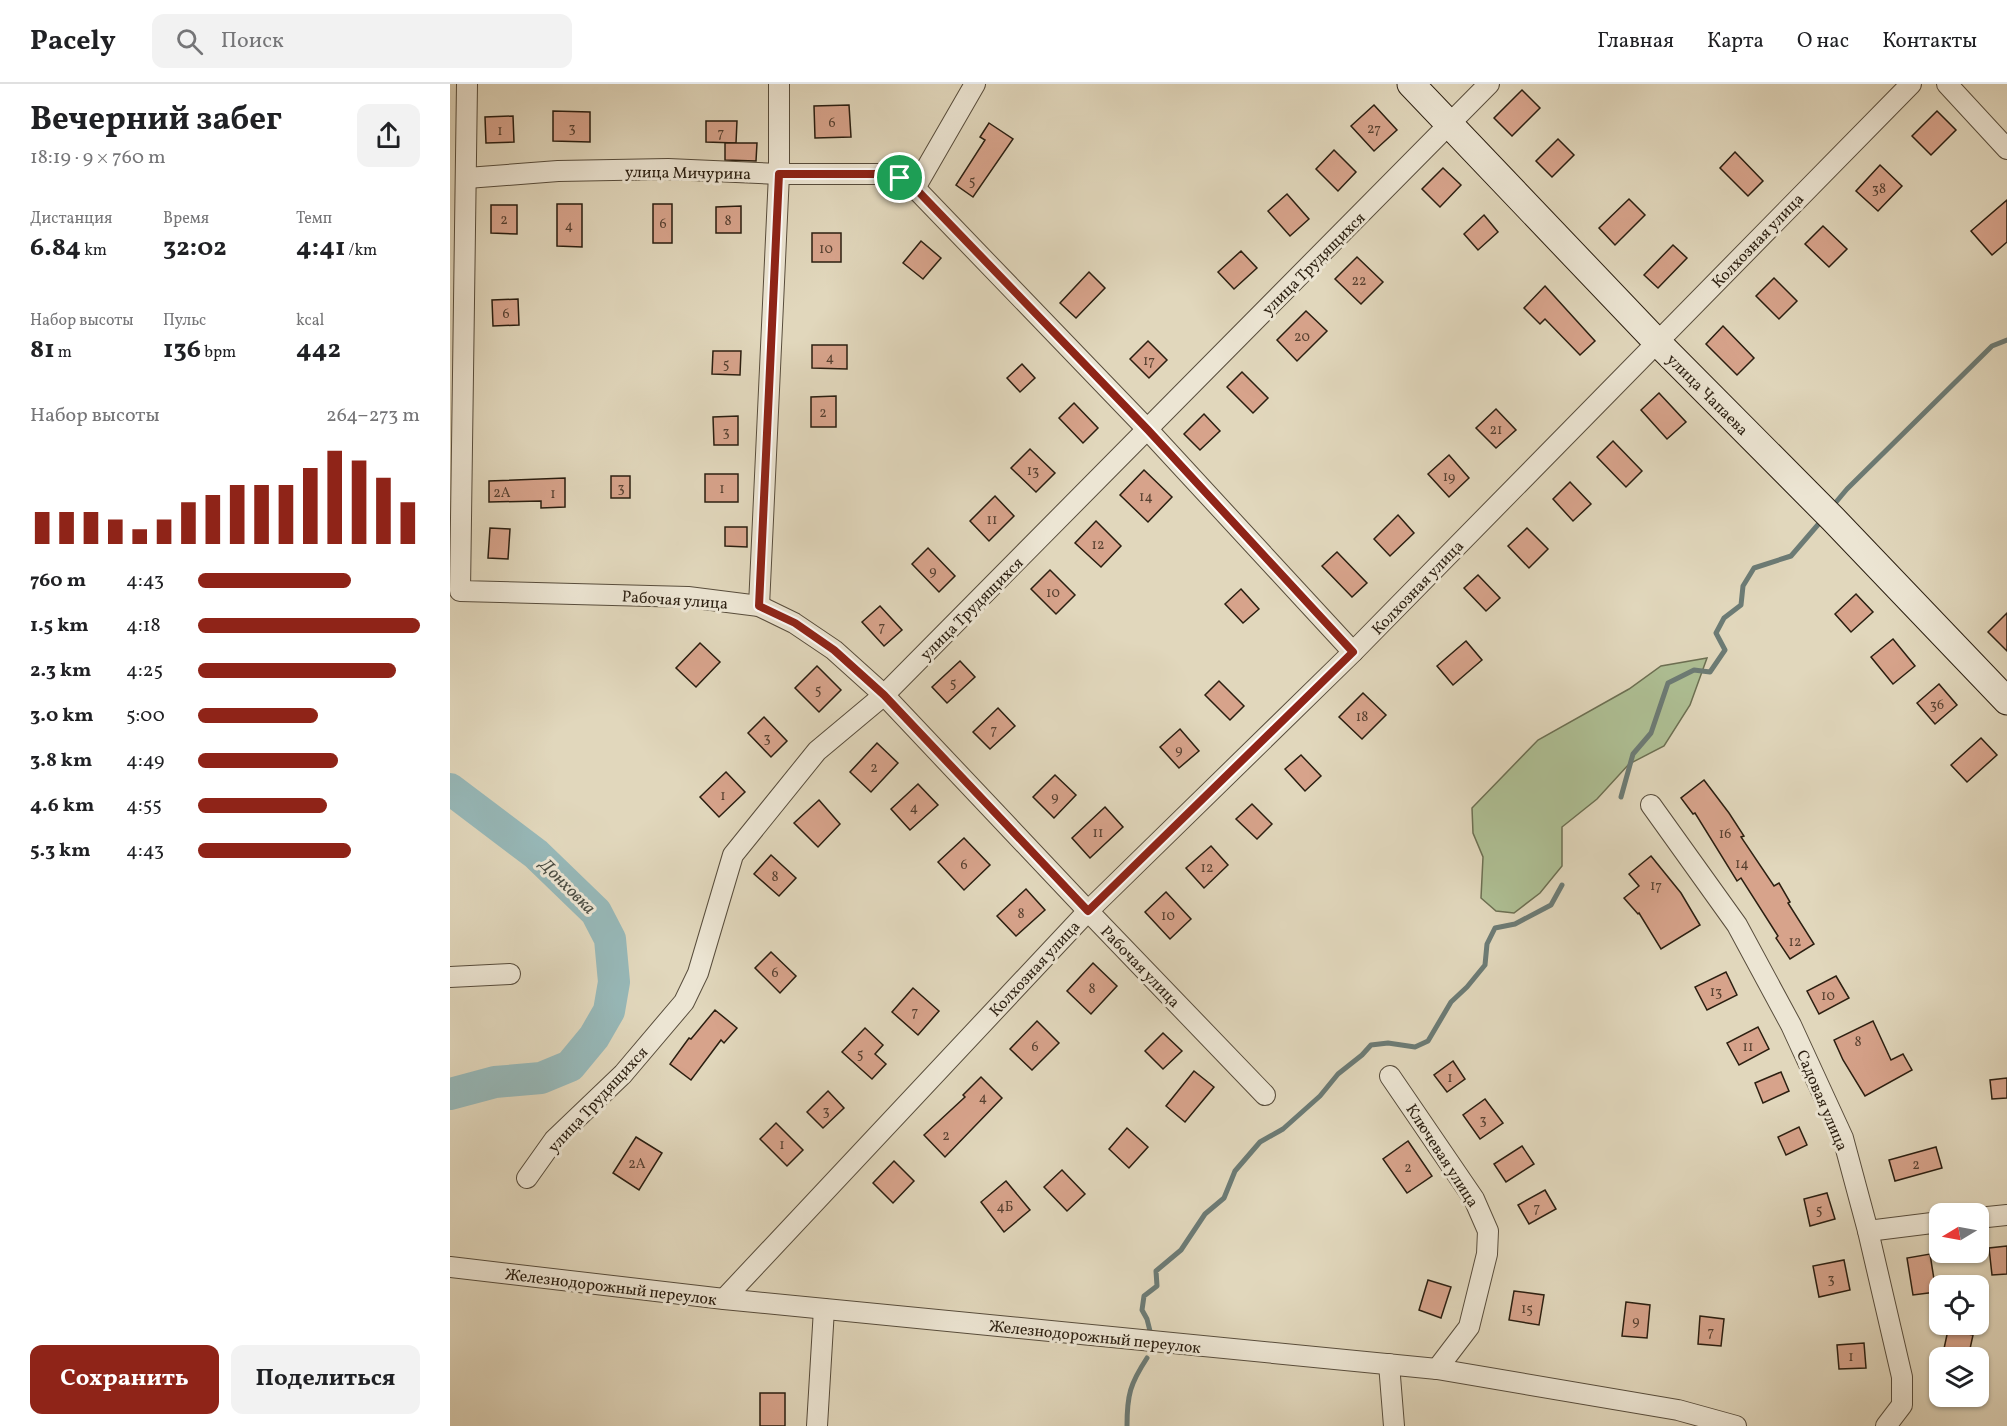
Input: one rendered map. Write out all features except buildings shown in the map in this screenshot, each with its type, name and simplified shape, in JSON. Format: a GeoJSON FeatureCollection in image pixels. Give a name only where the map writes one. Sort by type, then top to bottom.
{"type":"FeatureCollection","features":[{"type":"Feature","properties":{"kind":"street"},"geometry":{"type":"LineString","coordinates":[[456,449],[467,178],[467,84]]}},
{"type":"Feature","properties":{"kind":"street"},"geometry":{"type":"LineString","coordinates":[[759,606],[779,174],[779,84]]}},
{"type":"Feature","properties":{"kind":"street"},"geometry":{"type":"LineString","coordinates":[[915,188],[975,84]]}},
{"type":"Feature","properties":{"kind":"street","name":"улица Чапаева"},"geometry":{"type":"LineString","coordinates":[[1411,84],[1657,342],[1833,519],[2007,701]]}},
{"type":"Feature","properties":{"kind":"street","name":"улица Трудящихся"},"geometry":{"type":"LineString","coordinates":[[527,1178],[554,1140],[623,1074],[684,1002],[698,973],[732,855],[817,751],[884,695],[1489,84]]}},
{"type":"Feature","properties":{"kind":"street","name":"Колхозная улица"},"geometry":{"type":"LineString","coordinates":[[724,1299],[1088,911],[1353,652],[1911,84]]}},
{"type":"Feature","properties":{"kind":"street"},"geometry":{"type":"LineString","coordinates":[[1947,84],[2007,149]]}},
{"type":"Feature","properties":{"kind":"street","name":"улица Мичурина"},"geometry":{"type":"LineString","coordinates":[[467,178],[558,171],[668,169],[779,174],[887,174],[900,178],[915,188],[1148,430],[1353,652]]}},
{"type":"Feature","properties":{"kind":"street","name":"Рабочая улица"},"geometry":{"type":"LineString","coordinates":[[456,449],[460,591],[688,597],[759,606],[795,623],[834,650],[884,695],[1265,1095]]}},
{"type":"Feature","properties":{"kind":"street","name":"Садовая улица"},"geometry":{"type":"LineString","coordinates":[[1651,805],[1737,925],[1791,1025],[1843,1138],[1868,1231],[1902,1377],[1902,1405],[1887,1426]]}},
{"type":"Feature","properties":{"kind":"street"},"geometry":{"type":"LineString","coordinates":[[450,977],[510,974]]}},
{"type":"Feature","properties":{"kind":"street","name":"Ключевая улица"},"geometry":{"type":"LineString","coordinates":[[1390,1076],[1474,1199],[1488,1231],[1487,1254],[1469,1327],[1437,1369]]}},
{"type":"Feature","properties":{"kind":"street"},"geometry":{"type":"LineString","coordinates":[[1989,1217],[2007,1215]]}},
{"type":"Feature","properties":{"kind":"street"},"geometry":{"type":"LineString","coordinates":[[1868,1231],[1929,1223]]}},
{"type":"Feature","properties":{"kind":"street","name":"Железнодорожный переулок"},"geometry":{"type":"LineString","coordinates":[[450,1267],[724,1299],[1437,1369],[1678,1410],[1736,1426]]}},
{"type":"Feature","properties":{"kind":"street"},"geometry":{"type":"LineString","coordinates":[[817,1426],[824,1309]]}},
{"type":"Feature","properties":{"kind":"street"},"geometry":{"type":"LineString","coordinates":[[1389,1364],[1394,1426]]}},
{"type":"Feature","properties":{"kind":"green space"},"geometry":{"type":"Polygon","coordinates":[[[1707,658],[1690,705],[1664,746],[1629,764],[1597,799],[1562,827],[1562,866],[1540,893],[1514,913],[1496,911],[1481,898],[1483,857],[1473,833],[1472,808],[1538,740],[1629,689],[1661,666],[1707,658]]]}},
{"type":"Feature","properties":{"kind":"waterway"},"geometry":{"type":"LineString","coordinates":[[1831,508],[1847,489],[1992,346],[2007,340]]}},
{"type":"Feature","properties":{"kind":"waterway"},"geometry":{"type":"LineString","coordinates":[[1621,797],[1633,754],[1651,733],[1668,683],[1694,670],[1710,672],[1725,650],[1716,633],[1724,618],[1741,605],[1743,586],[1754,568],[1791,556],[1822,520]]}},
{"type":"Feature","properties":{"kind":"waterway","name":"Донховка"},"geometry":{"type":"LineString","coordinates":[[450,789],[536,854],[596,912],[610,939],[614,982],[609,1011],[594,1037],[570,1066],[541,1078],[495,1082],[450,1094]]}},
{"type":"Feature","properties":{"kind":"waterway"},"geometry":{"type":"LineString","coordinates":[[1150,1331],[1142,1310],[1144,1296],[1157,1286],[1156,1271],[1181,1250],[1205,1214],[1224,1198],[1235,1171],[1260,1142],[1283,1129],[1320,1096],[1338,1074],[1371,1045],[1388,1043],[1415,1047],[1428,1041],[1451,1002],[1485,965],[1487,944],[1495,928],[1515,924],[1551,905],[1562,885]]}},
{"type":"Feature","properties":{"kind":"waterway"},"geometry":{"type":"LineString","coordinates":[[1127,1426],[1131,1390],[1147,1358]]}},
{"type":"Feature","properties":{"kind":"route"},"geometry":{"type":"LineString","coordinates":[[779,174],[887,174],[900,178],[915,188],[1148,430],[1353,652],[1088,911],[884,695],[834,650],[795,623],[759,606],[779,174]]}}]}
